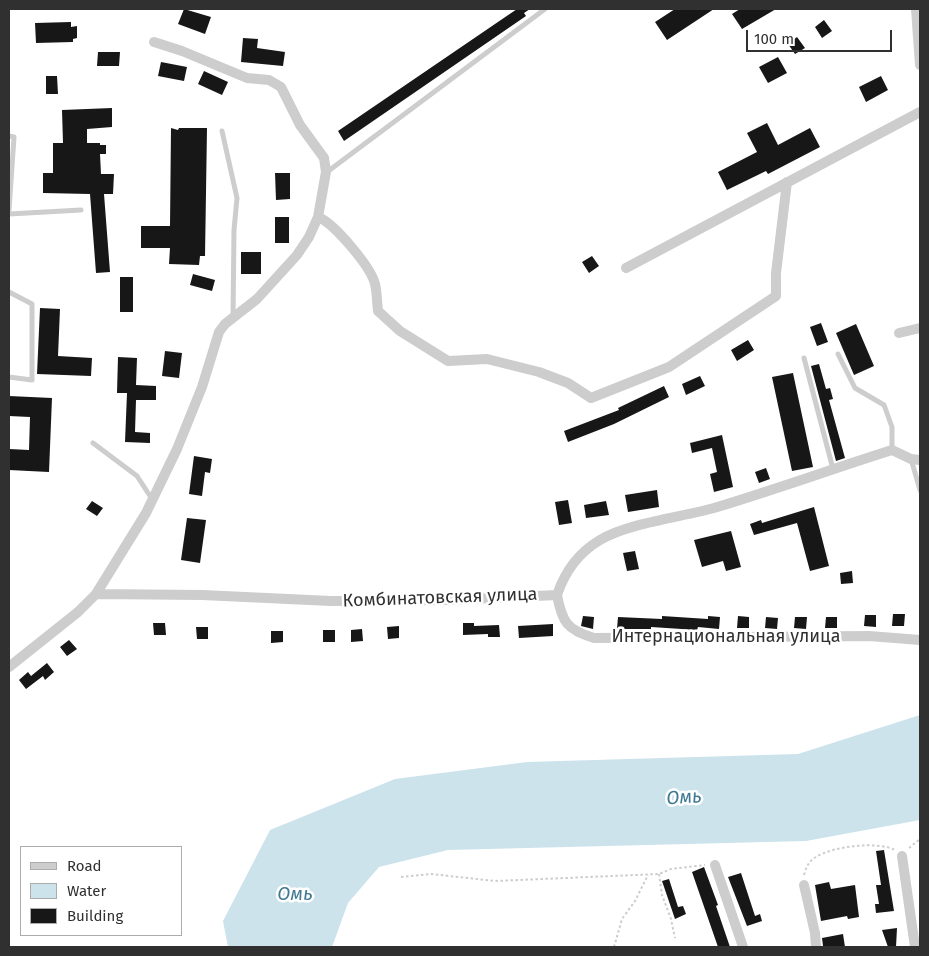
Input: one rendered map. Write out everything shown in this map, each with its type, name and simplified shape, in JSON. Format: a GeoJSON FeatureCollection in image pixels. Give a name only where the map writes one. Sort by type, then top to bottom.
{"type":"FeatureCollection","features":[{"type":"Feature","properties":{"kind":"street"},"geometry":{"type":"LineString","coordinates":[[916,9],[920,65]]}},
{"type":"Feature","properties":{"kind":"street"},"geometry":{"type":"LineString","coordinates":[[9,667],[78,612],[96,594],[152,500],[177,449],[202,387],[219,332],[233,317],[257,299],[297,255],[309,237],[318,217],[326,172],[320,151],[300,125],[286,95],[276,82],[247,78],[182,51],[154,42]]}},
{"type":"Feature","properties":{"kind":"street"},"geometry":{"type":"LineString","coordinates":[[626,268],[920,112]]}},
{"type":"Feature","properties":{"kind":"street"},"geometry":{"type":"LineString","coordinates":[[318,217],[327,221],[352,248],[375,283],[378,311],[400,331],[448,360],[488,360],[539,372],[568,383],[591,398],[669,367],[776,296],[776,273],[787,182]]}},
{"type":"Feature","properties":{"kind":"street"},"geometry":{"type":"LineString","coordinates":[[899,333],[920,328]]}},
{"type":"Feature","properties":{"kind":"street"},"geometry":{"type":"LineString","coordinates":[[892,450],[916,460]]}},
{"type":"Feature","properties":{"kind":"street","name":"Комбинатовская улица"},"geometry":{"type":"LineString","coordinates":[[96,594],[202,595],[331,601],[448,600],[557,595],[564,574],[584,551],[602,538],[713,508],[892,450]]}},
{"type":"Feature","properties":{"kind":"street","name":"Интернациональная улица"},"geometry":{"type":"LineString","coordinates":[[557,595],[565,622],[576,633],[594,638],[869,636],[920,640]]}},
{"type":"Feature","properties":{"kind":"street"},"geometry":{"type":"LineString","coordinates":[[902,856],[915,947]]}},
{"type":"Feature","properties":{"kind":"street"},"geometry":{"type":"LineString","coordinates":[[715,865],[743,947]]}},
{"type":"Feature","properties":{"kind":"street"},"geometry":{"type":"LineString","coordinates":[[804,885],[815,933],[816,947]]}},
{"type":"Feature","properties":{"kind":"lane"},"geometry":{"type":"LineString","coordinates":[[326,172],[545,9]]}},
{"type":"Feature","properties":{"kind":"lane"},"geometry":{"type":"LineString","coordinates":[[222,131],[237,198],[234,230],[233,317]]}},
{"type":"Feature","properties":{"kind":"lane"},"geometry":{"type":"LineString","coordinates":[[9,136],[14,136],[9,212],[81,210]]}},
{"type":"Feature","properties":{"kind":"lane"},"geometry":{"type":"LineString","coordinates":[[9,292],[32,304],[32,380],[9,377]]}},
{"type":"Feature","properties":{"kind":"lane"},"geometry":{"type":"LineString","coordinates":[[838,354],[855,388],[884,405],[892,426],[892,450]]}},
{"type":"Feature","properties":{"kind":"lane"},"geometry":{"type":"LineString","coordinates":[[804,358],[833,469]]}},
{"type":"Feature","properties":{"kind":"lane"},"geometry":{"type":"LineString","coordinates":[[93,443],[137,476],[152,500]]}},
{"type":"Feature","properties":{"kind":"lane"},"geometry":{"type":"LineString","coordinates":[[916,460],[920,490]]}},
{"type":"Feature","properties":{"kind":"path"},"geometry":{"type":"LineString","coordinates":[[804,885],[807,865],[817,856],[867,845],[884,846],[902,856],[920,838]]}},
{"type":"Feature","properties":{"kind":"path"},"geometry":{"type":"LineString","coordinates":[[402,877],[432,874],[495,880],[648,875],[660,874],[671,869],[690,865],[715,865]]}},
{"type":"Feature","properties":{"kind":"path"},"geometry":{"type":"LineString","coordinates":[[660,874],[662,895],[672,918],[675,938]]}},
{"type":"Feature","properties":{"kind":"path"},"geometry":{"type":"LineString","coordinates":[[614,947],[622,919],[635,901],[648,875]]}},
{"type":"Feature","properties":{"kind":"water","name":"Омь"},"geometry":{"type":"Polygon","coordinates":[[[920,715],[920,820],[806,841],[448,850],[379,867],[348,903],[332,947],[228,947],[223,921],[270,830],[395,779],[527,762],[798,754],[920,715]]]}},
{"type":"Feature","properties":{"kind":"building"},"geometry":{"type":"Polygon","coordinates":[[[184,9],[211,17],[205,34],[178,24],[184,9]]]}},
{"type":"Feature","properties":{"kind":"building"},"geometry":{"type":"Polygon","coordinates":[[[517,9],[530,9],[524,13],[526,16],[344,141],[338,131],[517,9]]]}},
{"type":"Feature","properties":{"kind":"building"},"geometry":{"type":"Polygon","coordinates":[[[675,9],[714,9],[667,40],[655,22],[675,9]]]}},
{"type":"Feature","properties":{"kind":"building"},"geometry":{"type":"Polygon","coordinates":[[[740,9],[776,9],[742,29],[732,14],[740,9]]]}},
{"type":"Feature","properties":{"kind":"building"},"geometry":{"type":"Polygon","coordinates":[[[824,20],[832,31],[822,38],[815,27],[824,20]]]}},
{"type":"Feature","properties":{"kind":"building"},"geometry":{"type":"Polygon","coordinates":[[[71,22],[71,27],[77,26],[77,38],[73,39],[73,42],[36,43],[35,23],[71,22]]]}},
{"type":"Feature","properties":{"kind":"building"},"geometry":{"type":"Polygon","coordinates":[[[797,37],[805,48],[795,54],[788,44],[797,37]]]}},
{"type":"Feature","properties":{"kind":"building"},"geometry":{"type":"Polygon","coordinates":[[[243,38],[258,39],[257,48],[285,52],[283,66],[241,62],[243,38]]]}},
{"type":"Feature","properties":{"kind":"building"},"geometry":{"type":"Polygon","coordinates":[[[98,52],[120,52],[119,66],[97,66],[98,52]]]}},
{"type":"Feature","properties":{"kind":"building"},"geometry":{"type":"Polygon","coordinates":[[[778,57],[787,73],[768,83],[759,67],[778,57]]]}},
{"type":"Feature","properties":{"kind":"building"},"geometry":{"type":"Polygon","coordinates":[[[161,62],[187,67],[184,81],[158,76],[161,62]]]}},
{"type":"Feature","properties":{"kind":"building"},"geometry":{"type":"Polygon","coordinates":[[[204,71],[228,82],[222,95],[198,84],[204,71]]]}},
{"type":"Feature","properties":{"kind":"building"},"geometry":{"type":"Polygon","coordinates":[[[46,76],[57,76],[58,94],[46,94],[46,76]]]}},
{"type":"Feature","properties":{"kind":"building"},"geometry":{"type":"Polygon","coordinates":[[[881,76],[888,90],[866,102],[859,87],[881,76]]]}},
{"type":"Feature","properties":{"kind":"building"},"geometry":{"type":"Polygon","coordinates":[[[112,108],[112,127],[87,129],[87,143],[106,145],[106,154],[100,154],[101,174],[114,174],[113,194],[104,194],[110,272],[96,273],[90,194],[43,193],[43,173],[53,173],[53,143],[63,143],[62,110],[112,108]]]}},
{"type":"Feature","properties":{"kind":"building"},"geometry":{"type":"Polygon","coordinates":[[[767,123],[778,145],[810,128],[820,147],[768,174],[766,171],[727,190],[718,172],[757,152],[747,133],[767,123]]]}},
{"type":"Feature","properties":{"kind":"building"},"geometry":{"type":"Polygon","coordinates":[[[171,128],[178,130],[179,128],[207,128],[205,256],[200,256],[199,265],[169,264],[170,248],[141,248],[141,226],[170,226],[171,128]]]}},
{"type":"Feature","properties":{"kind":"building"},"geometry":{"type":"Polygon","coordinates":[[[275,173],[290,173],[290,199],[276,200],[275,173]]]}},
{"type":"Feature","properties":{"kind":"building"},"geometry":{"type":"Polygon","coordinates":[[[275,217],[289,217],[289,243],[275,243],[275,217]]]}},
{"type":"Feature","properties":{"kind":"building"},"geometry":{"type":"Polygon","coordinates":[[[241,252],[261,252],[261,274],[241,274],[241,252]]]}},
{"type":"Feature","properties":{"kind":"building"},"geometry":{"type":"Polygon","coordinates":[[[592,256],[599,266],[589,273],[582,262],[592,256]]]}},
{"type":"Feature","properties":{"kind":"building"},"geometry":{"type":"Polygon","coordinates":[[[193,274],[215,280],[212,291],[190,285],[193,274]]]}},
{"type":"Feature","properties":{"kind":"building"},"geometry":{"type":"Polygon","coordinates":[[[120,277],[133,277],[133,312],[120,312],[120,277]]]}},
{"type":"Feature","properties":{"kind":"building"},"geometry":{"type":"Polygon","coordinates":[[[40,308],[60,309],[58,356],[92,358],[91,376],[37,374],[40,308]]]}},
{"type":"Feature","properties":{"kind":"building"},"geometry":{"type":"Polygon","coordinates":[[[821,323],[828,342],[817,346],[810,327],[821,323]]]}},
{"type":"Feature","properties":{"kind":"building"},"geometry":{"type":"Polygon","coordinates":[[[856,324],[874,366],[854,375],[836,333],[856,324]]]}},
{"type":"Feature","properties":{"kind":"building"},"geometry":{"type":"Polygon","coordinates":[[[748,340],[754,350],[737,361],[731,350],[748,340]]]}},
{"type":"Feature","properties":{"kind":"building"},"geometry":{"type":"Polygon","coordinates":[[[165,351],[182,353],[179,378],[162,376],[165,351]]]}},
{"type":"Feature","properties":{"kind":"building"},"geometry":{"type":"Polygon","coordinates":[[[118,357],[137,358],[136,385],[156,386],[156,400],[136,400],[135,432],[150,433],[150,443],[125,442],[127,393],[117,393],[118,357]]]}},
{"type":"Feature","properties":{"kind":"building"},"geometry":{"type":"Polygon","coordinates":[[[819,364],[826,389],[830,388],[833,399],[829,400],[845,458],[836,461],[811,366],[819,364]]]}},
{"type":"Feature","properties":{"kind":"building"},"geometry":{"type":"Polygon","coordinates":[[[793,373],[813,467],[792,471],[772,377],[793,373]]]}},
{"type":"Feature","properties":{"kind":"building"},"geometry":{"type":"Polygon","coordinates":[[[700,376],[705,386],[686,395],[682,384],[700,376]]]}},
{"type":"Feature","properties":{"kind":"building"},"geometry":{"type":"Polygon","coordinates":[[[664,386],[669,397],[614,424],[568,442],[564,431],[619,410],[618,408],[664,386]]]}},
{"type":"Feature","properties":{"kind":"building"},"geometry":{"type":"Polygon","coordinates":[[[9,396],[52,398],[49,472],[9,470],[9,449],[29,450],[30,417],[9,416],[9,396]]]}},
{"type":"Feature","properties":{"kind":"building"},"geometry":{"type":"Polygon","coordinates":[[[722,435],[733,487],[714,492],[710,474],[717,472],[712,448],[692,453],[690,443],[722,435]]]}},
{"type":"Feature","properties":{"kind":"building"},"geometry":{"type":"Polygon","coordinates":[[[194,456],[212,459],[210,473],[205,472],[202,496],[189,494],[194,456]]]}},
{"type":"Feature","properties":{"kind":"building"},"geometry":{"type":"Polygon","coordinates":[[[766,468],[770,479],[759,483],[755,472],[766,468]]]}},
{"type":"Feature","properties":{"kind":"building"},"geometry":{"type":"Polygon","coordinates":[[[657,490],[659,507],[628,512],[625,495],[657,490]]]}},
{"type":"Feature","properties":{"kind":"building"},"geometry":{"type":"Polygon","coordinates":[[[568,500],[572,523],[559,525],[555,502],[568,500]]]}},
{"type":"Feature","properties":{"kind":"building"},"geometry":{"type":"Polygon","coordinates":[[[92,501],[103,508],[97,516],[86,509],[92,501]]]}},
{"type":"Feature","properties":{"kind":"building"},"geometry":{"type":"Polygon","coordinates":[[[606,501],[609,515],[586,518],[584,505],[606,501]]]}},
{"type":"Feature","properties":{"kind":"building"},"geometry":{"type":"Polygon","coordinates":[[[814,507],[829,566],[810,571],[797,523],[754,535],[750,524],[761,520],[762,523],[814,507]]]}},
{"type":"Feature","properties":{"kind":"building"},"geometry":{"type":"Polygon","coordinates":[[[187,518],[206,520],[200,563],[181,560],[187,518]]]}},
{"type":"Feature","properties":{"kind":"building"},"geometry":{"type":"Polygon","coordinates":[[[731,531],[741,567],[726,571],[723,561],[702,567],[694,540],[731,531]]]}},
{"type":"Feature","properties":{"kind":"building"},"geometry":{"type":"Polygon","coordinates":[[[635,551],[639,569],[627,571],[623,553],[635,551]]]}},
{"type":"Feature","properties":{"kind":"building"},"geometry":{"type":"Polygon","coordinates":[[[852,571],[853,583],[841,584],[840,573],[852,571]]]}},
{"type":"Feature","properties":{"kind":"building"},"geometry":{"type":"Polygon","coordinates":[[[893,614],[905,614],[904,626],[892,626],[893,614]]]}},
{"type":"Feature","properties":{"kind":"building"},"geometry":{"type":"Polygon","coordinates":[[[865,615],[876,615],[876,627],[864,626],[865,615]]]}},
{"type":"Feature","properties":{"kind":"building"},"geometry":{"type":"Polygon","coordinates":[[[583,616],[594,617],[593,629],[581,626],[583,616]]]}},
{"type":"Feature","properties":{"kind":"building"},"geometry":{"type":"Polygon","coordinates":[[[662,616],[708,619],[708,616],[720,617],[719,629],[698,627],[697,630],[651,627],[651,629],[617,629],[618,617],[662,619],[662,616]]]}},
{"type":"Feature","properties":{"kind":"building"},"geometry":{"type":"Polygon","coordinates":[[[738,616],[749,617],[749,628],[737,628],[738,616]]]}},
{"type":"Feature","properties":{"kind":"building"},"geometry":{"type":"Polygon","coordinates":[[[766,617],[778,618],[777,629],[765,628],[766,617]]]}},
{"type":"Feature","properties":{"kind":"building"},"geometry":{"type":"Polygon","coordinates":[[[795,617],[807,617],[806,629],[794,628],[795,617]]]}},
{"type":"Feature","properties":{"kind":"building"},"geometry":{"type":"Polygon","coordinates":[[[826,617],[837,617],[837,628],[825,628],[826,617]]]}},
{"type":"Feature","properties":{"kind":"building"},"geometry":{"type":"Polygon","coordinates":[[[153,623],[165,623],[166,635],[154,635],[153,623]]]}},
{"type":"Feature","properties":{"kind":"building"},"geometry":{"type":"Polygon","coordinates":[[[463,623],[474,623],[474,626],[499,625],[500,637],[488,637],[488,634],[463,635],[463,623]]]}},
{"type":"Feature","properties":{"kind":"building"},"geometry":{"type":"Polygon","coordinates":[[[553,624],[553,636],[519,638],[518,626],[553,624]]]}},
{"type":"Feature","properties":{"kind":"building"},"geometry":{"type":"Polygon","coordinates":[[[399,626],[399,638],[388,639],[387,627],[399,626]]]}},
{"type":"Feature","properties":{"kind":"building"},"geometry":{"type":"Polygon","coordinates":[[[196,627],[208,627],[208,639],[197,639],[196,627]]]}},
{"type":"Feature","properties":{"kind":"building"},"geometry":{"type":"Polygon","coordinates":[[[362,629],[363,641],[351,642],[351,630],[362,629]]]}},
{"type":"Feature","properties":{"kind":"building"},"geometry":{"type":"Polygon","coordinates":[[[323,630],[335,630],[335,642],[323,642],[323,630]]]}},
{"type":"Feature","properties":{"kind":"building"},"geometry":{"type":"Polygon","coordinates":[[[271,631],[283,631],[283,642],[271,643],[271,631]]]}},
{"type":"Feature","properties":{"kind":"building"},"geometry":{"type":"Polygon","coordinates":[[[69,640],[77,649],[67,656],[60,647],[69,640]]]}},
{"type":"Feature","properties":{"kind":"building"},"geometry":{"type":"Polygon","coordinates":[[[47,663],[54,672],[45,680],[43,676],[26,689],[19,680],[28,672],[31,676],[47,663]]]}},
{"type":"Feature","properties":{"kind":"building"},"geometry":{"type":"Polygon","coordinates":[[[884,850],[894,911],[876,913],[875,904],[879,904],[876,885],[881,885],[876,851],[884,850]]]}},
{"type":"Feature","properties":{"kind":"building"},"geometry":{"type":"Polygon","coordinates":[[[704,867],[718,905],[716,906],[730,947],[718,947],[692,872],[704,867]]]}},
{"type":"Feature","properties":{"kind":"building"},"geometry":{"type":"Polygon","coordinates":[[[741,873],[755,916],[760,914],[762,921],[747,926],[728,877],[741,873]]]}},
{"type":"Feature","properties":{"kind":"building"},"geometry":{"type":"Polygon","coordinates":[[[669,879],[678,907],[683,906],[686,914],[675,919],[662,881],[669,879]]]}},
{"type":"Feature","properties":{"kind":"building"},"geometry":{"type":"Polygon","coordinates":[[[829,882],[831,889],[855,885],[859,917],[848,919],[847,916],[821,921],[815,885],[829,882]]]}},
{"type":"Feature","properties":{"kind":"building"},"geometry":{"type":"Polygon","coordinates":[[[897,928],[896,947],[888,947],[882,930],[897,928]]]}},
{"type":"Feature","properties":{"kind":"building"},"geometry":{"type":"Polygon","coordinates":[[[843,934],[845,947],[823,946],[822,938],[843,934]]]}}]}
